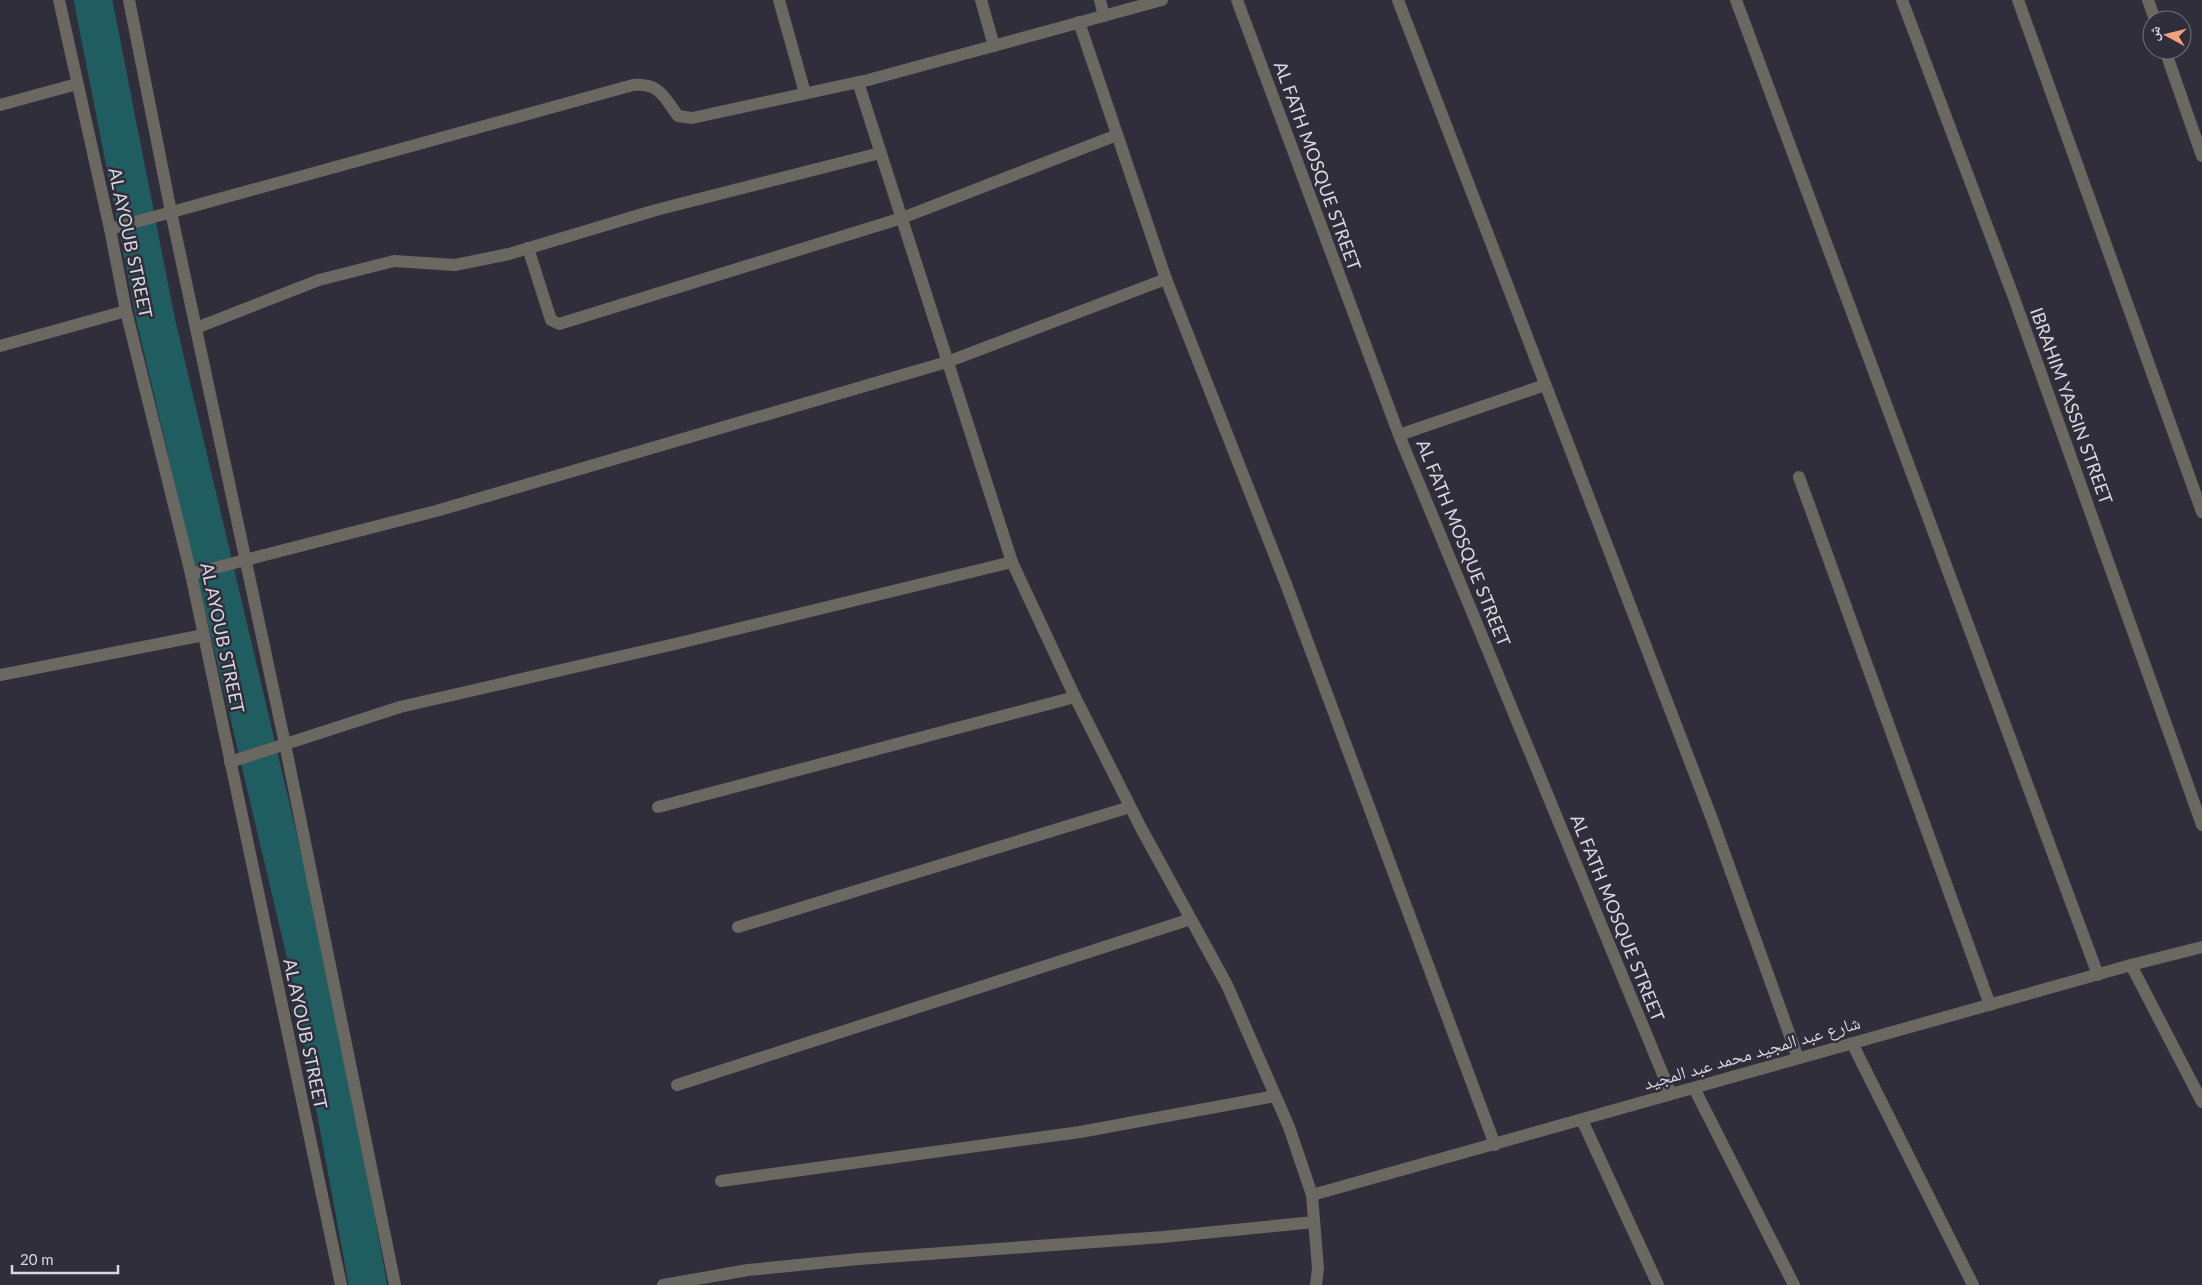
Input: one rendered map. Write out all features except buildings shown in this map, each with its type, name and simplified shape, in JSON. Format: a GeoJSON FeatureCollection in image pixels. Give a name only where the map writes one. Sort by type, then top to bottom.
{"type":"FeatureCollection","features":[{"type":"Feature","properties":{"kind":"street","name":"AL AYOUB STREET"},"geometry":{"type":"LineString","coordinates":[[59,0],[76,84],[110,228],[126,312],[191,574],[340,1285]]}},
{"type":"Feature","properties":{"kind":"street"},"geometry":{"type":"LineString","coordinates":[[129,0],[171,212],[285,744],[395,1285]]}},
{"type":"Feature","properties":{"kind":"street"},"geometry":{"type":"LineString","coordinates":[[779,0],[805,93]]}},
{"type":"Feature","properties":{"kind":"street"},"geometry":{"type":"LineString","coordinates":[[982,0],[994,46]]}},
{"type":"Feature","properties":{"kind":"street"},"geometry":{"type":"LineString","coordinates":[[1100,0],[1104,16]]}},
{"type":"Feature","properties":{"kind":"street"},"geometry":{"type":"LineString","coordinates":[[110,228],[633,85],[642,84],[657,88],[678,116],[692,118],[858,82],[1162,0]]}},
{"type":"Feature","properties":{"kind":"street","name":"AL FATH MOSQUE STREET"},"geometry":{"type":"LineString","coordinates":[[1237,0],[1399,435],[1671,1094]]}},
{"type":"Feature","properties":{"kind":"street"},"geometry":{"type":"LineString","coordinates":[[1398,0],[1712,819],[1798,1058]]}},
{"type":"Feature","properties":{"kind":"street"},"geometry":{"type":"LineString","coordinates":[[1736,0],[2098,975]]}},
{"type":"Feature","properties":{"kind":"street","name":"IBRAHIM YASSIN STREET"},"geometry":{"type":"LineString","coordinates":[[1902,0],[2014,298],[2202,826]]}},
{"type":"Feature","properties":{"kind":"street"},"geometry":{"type":"LineString","coordinates":[[2018,0],[2202,512]]}},
{"type":"Feature","properties":{"kind":"street"},"geometry":{"type":"LineString","coordinates":[[1079,22],[1166,279],[1286,584],[1495,1145]]}},
{"type":"Feature","properties":{"kind":"street"},"geometry":{"type":"LineString","coordinates":[[2168,60],[2202,156]]}},
{"type":"Feature","properties":{"kind":"street"},"geometry":{"type":"LineString","coordinates":[[858,82],[1012,562],[1075,697],[1130,807],[1227,985],[1289,1127],[1312,1195],[1318,1269],[1316,1285]]}},
{"type":"Feature","properties":{"kind":"street"},"geometry":{"type":"LineString","coordinates":[[0,105],[76,84]]}},
{"type":"Feature","properties":{"kind":"street"},"geometry":{"type":"LineString","coordinates":[[528,248],[550,320],[559,324],[902,218],[1117,134]]}},
{"type":"Feature","properties":{"kind":"street"},"geometry":{"type":"LineString","coordinates":[[196,328],[319,280],[394,261],[455,264],[528,248],[656,210],[880,153]]}},
{"type":"Feature","properties":{"kind":"street"},"geometry":{"type":"LineString","coordinates":[[191,574],[436,511],[947,362],[1166,279]]}},
{"type":"Feature","properties":{"kind":"street"},"geometry":{"type":"LineString","coordinates":[[0,346],[126,312]]}},
{"type":"Feature","properties":{"kind":"street"},"geometry":{"type":"LineString","coordinates":[[1399,435],[1546,384]]}},
{"type":"Feature","properties":{"kind":"street"},"geometry":{"type":"LineString","coordinates":[[1799,477],[1990,1005]]}},
{"type":"Feature","properties":{"kind":"street"},"geometry":{"type":"LineString","coordinates":[[230,762],[400,707],[675,644],[1012,562]]}},
{"type":"Feature","properties":{"kind":"street"},"geometry":{"type":"LineString","coordinates":[[0,675],[204,635]]}},
{"type":"Feature","properties":{"kind":"street"},"geometry":{"type":"LineString","coordinates":[[658,807],[1075,697]]}},
{"type":"Feature","properties":{"kind":"street"},"geometry":{"type":"LineString","coordinates":[[738,928],[1130,807]]}},
{"type":"Feature","properties":{"kind":"street"},"geometry":{"type":"LineString","coordinates":[[678,1085],[1191,919]]}},
{"type":"Feature","properties":{"kind":"street","name":"شارع عبد المجيد محمد عبد المجيد"},"geometry":{"type":"LineString","coordinates":[[1312,1195],[2131,965],[2202,947]]}},
{"type":"Feature","properties":{"kind":"street"},"geometry":{"type":"LineString","coordinates":[[2131,965],[2202,1102]]}},
{"type":"Feature","properties":{"kind":"street"},"geometry":{"type":"LineString","coordinates":[[1852,1043],[1973,1285]]}},
{"type":"Feature","properties":{"kind":"street"},"geometry":{"type":"LineString","coordinates":[[1694,1088],[1794,1285]]}},
{"type":"Feature","properties":{"kind":"street"},"geometry":{"type":"LineString","coordinates":[[721,1181],[1080,1132],[1275,1096]]}},
{"type":"Feature","properties":{"kind":"street"},"geometry":{"type":"LineString","coordinates":[[1582,1120],[1658,1285]]}},
{"type":"Feature","properties":{"kind":"street"},"geometry":{"type":"LineString","coordinates":[[663,1285],[748,1270],[859,1259],[1163,1238],[1314,1222]]}},
{"type":"Feature","properties":{"kind":"waterway"},"geometry":{"type":"LineString","coordinates":[[93,0],[156,321],[311,977],[368,1285]]}}]}
